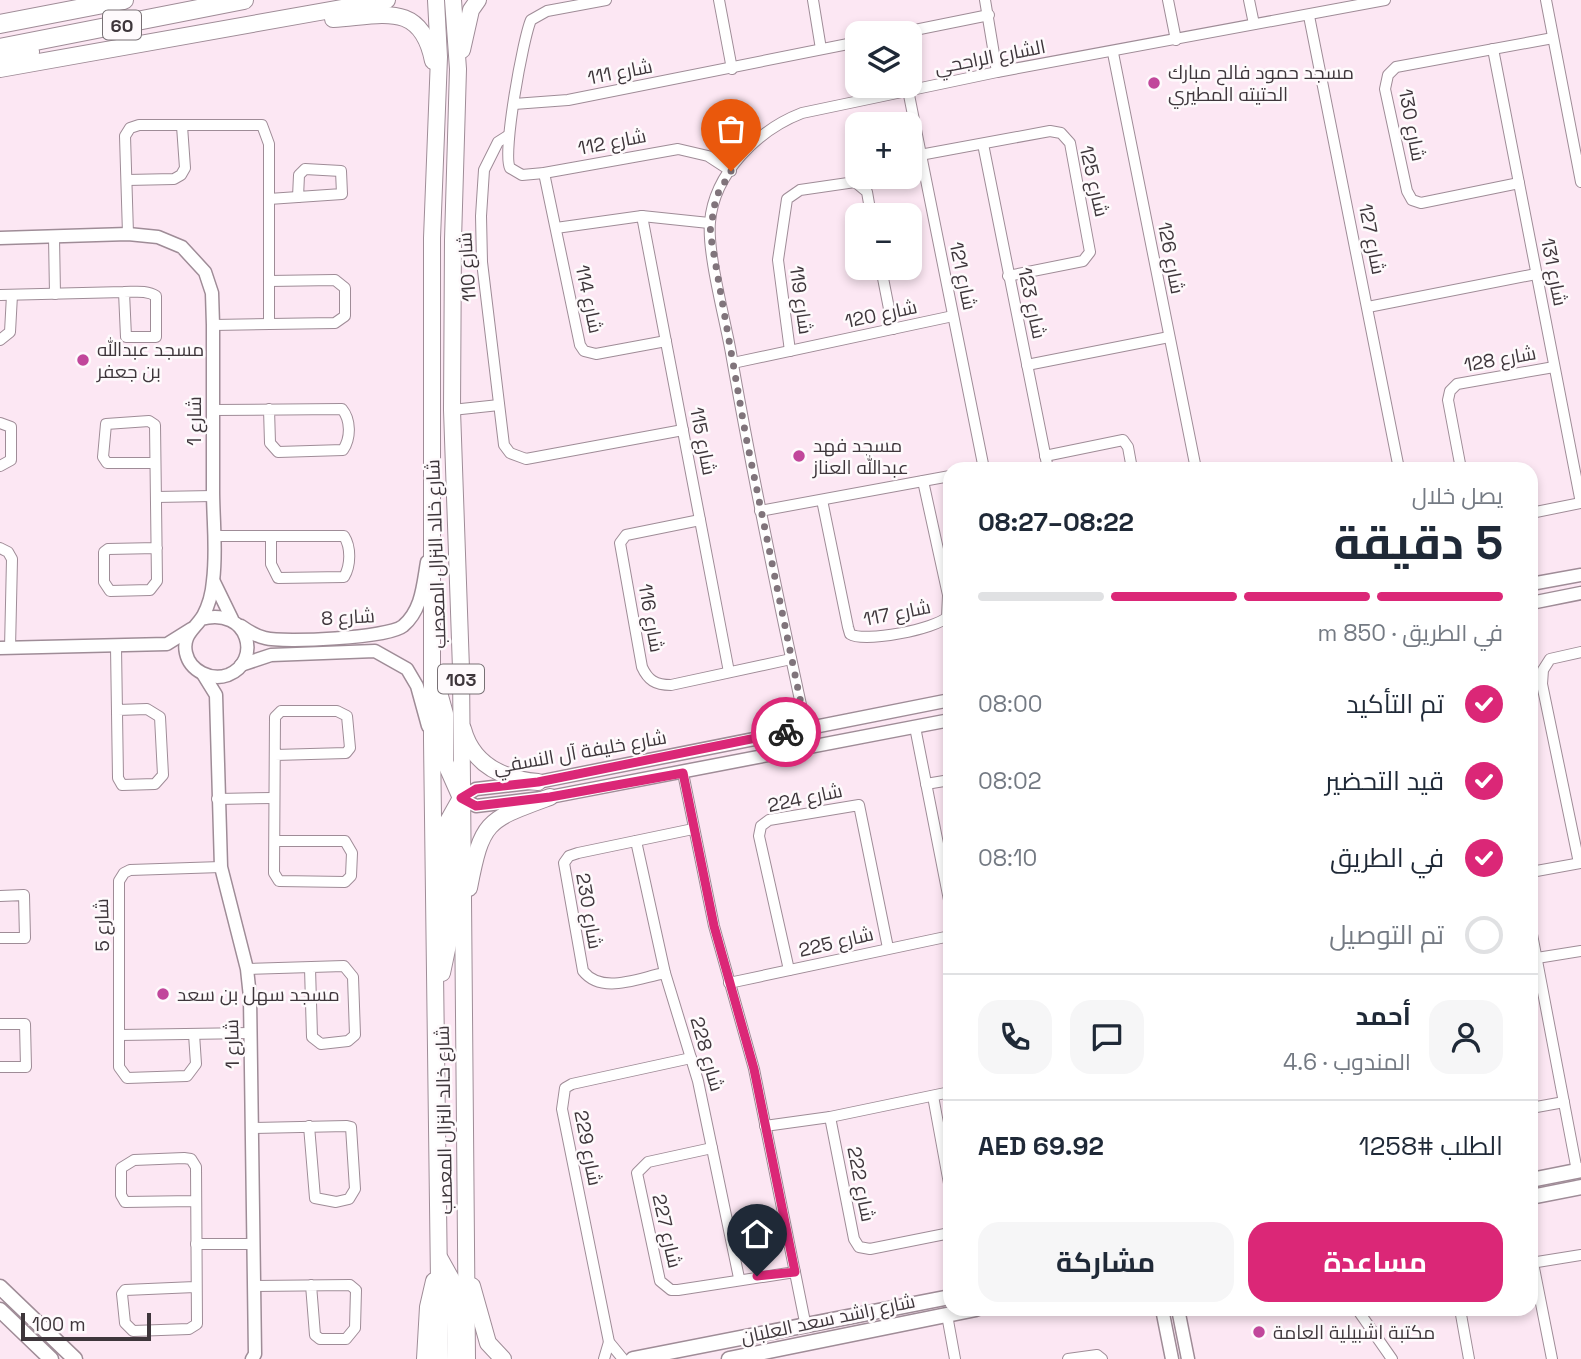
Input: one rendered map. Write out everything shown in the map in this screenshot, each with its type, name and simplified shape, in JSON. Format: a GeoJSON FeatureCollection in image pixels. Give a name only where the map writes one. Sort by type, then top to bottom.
{"type":"FeatureCollection","features":[{"type":"Feature","properties":{"kind":"highway","name":"60"},"geometry":{"type":"LineString","coordinates":[[0,24],[124,0]]}},
{"type":"Feature","properties":{"kind":"highway","name":"60"},"geometry":{"type":"LineString","coordinates":[[0,48],[244,0]]}},
{"type":"Feature","properties":{"kind":"highway"},"geometry":{"type":"LineString","coordinates":[[0,62],[136,22]]}},
{"type":"Feature","properties":{"kind":"main road"},"geometry":{"type":"LineString","coordinates":[[0,69],[387,0]]}},
{"type":"Feature","properties":{"kind":"main road","name":"شارع خالد النزال المعصب"},"geometry":{"type":"LineString","coordinates":[[436,0],[439,31],[432,238],[432,740],[440,1359]]}},
{"type":"Feature","properties":{"kind":"main road","name":"شارع خالد النزال المعصب"},"geometry":{"type":"LineString","coordinates":[[453,0],[458,69],[452,410],[461,720],[467,1359]]}},
{"type":"Feature","properties":{"kind":"main road"},"geometry":{"type":"LineString","coordinates":[[458,69],[471,10],[478,0]]}},
{"type":"Feature","properties":{"kind":"main road"},"geometry":{"type":"LineString","coordinates":[[264,24],[387,13],[402,16],[426,34],[437,83]]}},
{"type":"Feature","properties":{"kind":"main road"},"geometry":{"type":"LineString","coordinates":[[433,666],[445,715],[446,762],[461,798],[447,823],[449,940],[437,993]]}},
{"type":"Feature","properties":{"kind":"main road"},"geometry":{"type":"LineString","coordinates":[[461,720],[471,747],[489,768],[506,777],[538,782]]}},
{"type":"Feature","properties":{"kind":"main road"},"geometry":{"type":"LineString","coordinates":[[463,921],[482,834],[493,821],[507,812],[550,797]]}},
{"type":"Feature","properties":{"kind":"main road"},"geometry":{"type":"LineString","coordinates":[[1538,1179],[1579,1171]]}},
{"type":"Feature","properties":{"kind":"main road"},"geometry":{"type":"LineString","coordinates":[[1538,1196],[1581,1188]]}},
{"type":"Feature","properties":{"kind":"main road"},"geometry":{"type":"LineString","coordinates":[[425,1359],[428,1307],[440,1259]]}},
{"type":"Feature","properties":{"kind":"main road"},"geometry":{"type":"LineString","coordinates":[[440,1259],[454,1284],[456,1359]]}},
{"type":"Feature","properties":{"kind":"main road"},"geometry":{"type":"LineString","coordinates":[[467,1273],[488,1343],[503,1359]]}},
{"type":"Feature","properties":{"kind":"main road"},"geometry":{"type":"LineString","coordinates":[[0,1287],[75,1359]]}},
{"type":"Feature","properties":{"kind":"main road","name":"شارع راشد سعد العلبان"},"geometry":{"type":"LineString","coordinates":[[633,1359],[943,1298]]}},
{"type":"Feature","properties":{"kind":"main road"},"geometry":{"type":"LineString","coordinates":[[0,1310],[51,1359]]}},
{"type":"Feature","properties":{"kind":"main road","name":"شارع راشد سعد العلبان"},"geometry":{"type":"LineString","coordinates":[[731,1359],[943,1316]]}},
{"type":"Feature","properties":{"kind":"street","name":"شارع 110"},"geometry":{"type":"LineString","coordinates":[[506,156],[531,20],[547,11],[606,0]]}},
{"type":"Feature","properties":{"kind":"street"},"geometry":{"type":"LineString","coordinates":[[719,0],[732,69]]}},
{"type":"Feature","properties":{"kind":"street"},"geometry":{"type":"LineString","coordinates":[[813,0],[821,49]]}},
{"type":"Feature","properties":{"kind":"street"},"geometry":{"type":"LineString","coordinates":[[985,0],[997,72]]}},
{"type":"Feature","properties":{"kind":"street"},"geometry":{"type":"LineString","coordinates":[[1168,0],[1175,40]]}},
{"type":"Feature","properties":{"kind":"street"},"geometry":{"type":"LineString","coordinates":[[1250,0],[1254,24]]}},
{"type":"Feature","properties":{"kind":"street","name":"الشارع الراجحي"},"geometry":{"type":"LineString","coordinates":[[922,87],[1385,0]]}},
{"type":"Feature","properties":{"kind":"street"},"geometry":{"type":"LineString","coordinates":[[1546,0],[1581,179]]}},
{"type":"Feature","properties":{"kind":"street"},"geometry":{"type":"LineString","coordinates":[[922,29],[989,16]]}},
{"type":"Feature","properties":{"kind":"street","name":"شارع 127"},"geometry":{"type":"LineString","coordinates":[[1309,16],[1398,462]]}},
{"type":"Feature","properties":{"kind":"street","name":"شارع 130"},"geometry":{"type":"LineString","coordinates":[[1519,183],[1421,203],[1412,200],[1407,191],[1385,89],[1388,75],[1395,67],[1553,38]]}},
{"type":"Feature","properties":{"kind":"street","name":"شارع 111"},"geometry":{"type":"LineString","coordinates":[[514,104],[560,101],[845,44]]}},
{"type":"Feature","properties":{"kind":"street","name":"شارع 131"},"geometry":{"type":"LineString","coordinates":[[1493,48],[1581,503]]}},
{"type":"Feature","properties":{"kind":"street","name":"شارع 126"},"geometry":{"type":"LineString","coordinates":[[1113,53],[1195,462]]}},
{"type":"Feature","properties":{"kind":"street","name":"الشارع الراجحي"},"geometry":{"type":"LineString","coordinates":[[806,728],[760,511],[709,223],[716,197],[746,149],[787,119],[875,98]]}},
{"type":"Feature","properties":{"kind":"street"},"geometry":{"type":"LineString","coordinates":[[128,234],[125,136],[130,128],[139,125],[262,125],[269,144],[269,323]]}},
{"type":"Feature","properties":{"kind":"street"},"geometry":{"type":"LineString","coordinates":[[127,180],[174,178],[181,175],[185,168],[183,126]]}},
{"type":"Feature","properties":{"kind":"street","name":"شارع 125"},"geometry":{"type":"LineString","coordinates":[[922,156],[1050,131],[1061,133],[1070,143],[1090,252],[1083,261],[1008,276]]}},
{"type":"Feature","properties":{"kind":"street","name":"شارع 110"},"geometry":{"type":"LineString","coordinates":[[509,135],[498,142],[484,170],[481,216],[482,262],[504,444],[510,453],[526,459],[683,430]]}},
{"type":"Feature","properties":{"kind":"street","name":"شارع 123"},"geometry":{"type":"LineString","coordinates":[[983,144],[1046,462]]}},
{"type":"Feature","properties":{"kind":"street","name":"شارع 112"},"geometry":{"type":"LineString","coordinates":[[506,156],[514,173],[544,173],[678,149],[708,156],[731,171]]}},
{"type":"Feature","properties":{"kind":"street","name":"شارع 121"},"geometry":{"type":"LineString","coordinates":[[922,166],[983,462]]}},
{"type":"Feature","properties":{"kind":"street"},"geometry":{"type":"LineString","coordinates":[[269,199],[342,194],[341,171],[300,171],[298,197]]}},
{"type":"Feature","properties":{"kind":"street","name":"114 شارع"},"geometry":{"type":"LineString","coordinates":[[544,173],[580,345],[584,351],[596,354],[666,341]]}},
{"type":"Feature","properties":{"kind":"street","name":"شارع 119"},"geometry":{"type":"LineString","coordinates":[[790,351],[778,260],[787,199],[800,190],[855,182],[867,192],[869,203]]}},
{"type":"Feature","properties":{"kind":"street"},"geometry":{"type":"LineString","coordinates":[[556,228],[642,216],[709,223]]}},
{"type":"Feature","properties":{"kind":"street","name":"شارع 115"},"geometry":{"type":"LineString","coordinates":[[642,216],[729,672]]}},
{"type":"Feature","properties":{"kind":"street","name":"شارع 1"},"geometry":{"type":"LineString","coordinates":[[0,238],[128,234],[158,237],[182,247],[196,259],[205,272],[212,293],[214,325],[213,496],[216,536],[210,601],[196,624]]}},
{"type":"Feature","properties":{"kind":"street"},"geometry":{"type":"LineString","coordinates":[[54,237],[55,294]]}},
{"type":"Feature","properties":{"kind":"street"},"geometry":{"type":"LineString","coordinates":[[1368,307],[1536,274]]}},
{"type":"Feature","properties":{"kind":"street"},"geometry":{"type":"LineString","coordinates":[[214,325],[335,323],[345,316],[345,288],[335,280],[269,281]]}},
{"type":"Feature","properties":{"kind":"street"},"geometry":{"type":"LineString","coordinates":[[883,280],[893,329]]}},
{"type":"Feature","properties":{"kind":"street"},"geometry":{"type":"LineString","coordinates":[[0,295],[124,292],[145,292],[156,296],[156,337],[126,337],[124,292]]}},
{"type":"Feature","properties":{"kind":"street"},"geometry":{"type":"LineString","coordinates":[[0,340],[10,332],[12,295]]}},
{"type":"Feature","properties":{"kind":"street","name":"شارع 120"},"geometry":{"type":"LineString","coordinates":[[733,363],[953,316]]}},
{"type":"Feature","properties":{"kind":"street"},"geometry":{"type":"LineString","coordinates":[[1027,365],[1169,337]]}},
{"type":"Feature","properties":{"kind":"street","name":"شارع 128"},"geometry":{"type":"LineString","coordinates":[[1460,462],[1448,400],[1450,390],[1457,384],[1554,367]]}},
{"type":"Feature","properties":{"kind":"street"},"geometry":{"type":"LineString","coordinates":[[452,410],[499,405]]}},
{"type":"Feature","properties":{"kind":"street"},"geometry":{"type":"LineString","coordinates":[[213,410],[269,409],[342,409],[348,418],[349,441],[343,450],[278,452],[270,443],[269,409]]}},
{"type":"Feature","properties":{"kind":"street"},"geometry":{"type":"LineString","coordinates":[[155,463],[107,463],[103,457],[103,428],[106,424],[149,421],[155,425],[157,581],[150,590],[110,591],[106,587],[102,557],[108,549],[156,548]]}},
{"type":"Feature","properties":{"kind":"street"},"geometry":{"type":"LineString","coordinates":[[0,423],[11,427],[11,460],[0,466]]}},
{"type":"Feature","properties":{"kind":"street"},"geometry":{"type":"LineString","coordinates":[[1045,456],[1123,440],[1128,447],[1131,462]]}},
{"type":"Feature","properties":{"kind":"street"},"geometry":{"type":"LineString","coordinates":[[760,511],[943,477]]}},
{"type":"Feature","properties":{"kind":"street","name":"شارع 117"},"geometry":{"type":"LineString","coordinates":[[923,481],[943,572]]}},
{"type":"Feature","properties":{"kind":"street"},"geometry":{"type":"LineString","coordinates":[[156,496],[213,496]]}},
{"type":"Feature","properties":{"kind":"street","name":"شارع 117"},"geometry":{"type":"LineString","coordinates":[[822,500],[850,634],[863,639],[936,625],[943,620]]}},
{"type":"Feature","properties":{"kind":"street"},"geometry":{"type":"LineString","coordinates":[[1538,512],[1581,503]]}},
{"type":"Feature","properties":{"kind":"street","name":"شارع 116"},"geometry":{"type":"LineString","coordinates":[[700,520],[626,535],[620,543],[642,667],[647,677],[660,685],[791,659]]}},
{"type":"Feature","properties":{"kind":"street","name":"شارع 8"},"geometry":{"type":"LineString","coordinates":[[236,623],[267,639],[373,636],[391,632],[402,626],[419,604],[432,534]]}},
{"type":"Feature","properties":{"kind":"street"},"geometry":{"type":"LineString","coordinates":[[216,536],[271,536],[344,536],[348,544],[349,569],[344,577],[278,578],[271,564],[271,536]]}},
{"type":"Feature","properties":{"kind":"street"},"geometry":{"type":"LineString","coordinates":[[0,548],[8,552],[12,559],[5,592],[5,648],[167,644],[196,624],[216,615],[236,623],[246,638],[247,652],[241,665],[230,674],[216,695],[202,674],[167,644]]}},
{"type":"Feature","properties":{"kind":"street"},"geometry":{"type":"LineString","coordinates":[[1538,583],[1581,575]]}},
{"type":"Feature","properties":{"kind":"street","name":"شارع 1"},"geometry":{"type":"LineString","coordinates":[[213,579],[236,623]]}},
{"type":"Feature","properties":{"kind":"street"},"geometry":{"type":"LineString","coordinates":[[1556,580],[1559,597]]}},
{"type":"Feature","properties":{"kind":"street"},"geometry":{"type":"LineString","coordinates":[[1538,602],[1581,593]]}},
{"type":"Feature","properties":{"kind":"street"},"geometry":{"type":"LineString","coordinates":[[192,665],[186,653],[186,640],[196,624]]}},
{"type":"Feature","properties":{"kind":"street"},"geometry":{"type":"LineString","coordinates":[[116,647],[118,778],[122,785],[127,787],[155,784],[163,775],[160,717],[146,709],[118,710]]}},
{"type":"Feature","properties":{"kind":"street","name":"شارع 8"},"geometry":{"type":"LineString","coordinates":[[241,665],[271,654],[375,651],[407,669],[417,686],[432,740]]}},
{"type":"Feature","properties":{"kind":"street"},"geometry":{"type":"LineString","coordinates":[[1538,871],[1580,863],[1542,684],[1543,670],[1550,659],[1581,652]]}},
{"type":"Feature","properties":{"kind":"street"},"geometry":{"type":"LineString","coordinates":[[202,674],[216,678],[230,674]]}},
{"type":"Feature","properties":{"kind":"street","name":"شارع 1"},"geometry":{"type":"LineString","coordinates":[[216,695],[221,867],[247,969],[251,1033],[255,1357]]}},
{"type":"Feature","properties":{"kind":"street","name":"شارع خليفة آل النسفي"},"geometry":{"type":"LineString","coordinates":[[461,798],[476,789],[538,782],[943,701]]}},
{"type":"Feature","properties":{"kind":"street"},"geometry":{"type":"LineString","coordinates":[[275,755],[346,753],[350,748],[347,716],[337,711],[281,711],[275,717],[274,873],[279,881],[345,882],[351,876],[352,853],[345,841],[275,841]]}},
{"type":"Feature","properties":{"kind":"street","name":"شارع خليفة آل النسفي"},"geometry":{"type":"LineString","coordinates":[[461,798],[476,806],[550,797],[943,721]]}},
{"type":"Feature","properties":{"kind":"street"},"geometry":{"type":"LineString","coordinates":[[915,727],[943,869]]}},
{"type":"Feature","properties":{"kind":"street"},"geometry":{"type":"LineString","coordinates":[[683,773],[729,983],[754,1069],[807,1327]]}},
{"type":"Feature","properties":{"kind":"street"},"geometry":{"type":"LineString","coordinates":[[926,783],[943,781]]}},
{"type":"Feature","properties":{"kind":"street"},"geometry":{"type":"LineString","coordinates":[[217,799],[274,798]]}},
{"type":"Feature","properties":{"kind":"street","name":"شارع 224"},"geometry":{"type":"LineString","coordinates":[[789,970],[759,836],[761,826],[769,820],[859,805],[888,948]]}},
{"type":"Feature","properties":{"kind":"street","name":"شارع 230"},"geometry":{"type":"LineString","coordinates":[[665,973],[607,985],[590,980],[583,971],[564,863],[569,856],[578,853],[693,828]]}},
{"type":"Feature","properties":{"kind":"street","name":"شارع 228"},"geometry":{"type":"LineString","coordinates":[[636,841],[665,973],[691,1058],[738,1278]]}},
{"type":"Feature","properties":{"kind":"street","name":"شارع 5"},"geometry":{"type":"LineString","coordinates":[[194,1034],[196,1064],[187,1076],[127,1078],[119,1067],[119,881],[124,873],[221,867]]}},
{"type":"Feature","properties":{"kind":"street"},"geometry":{"type":"LineString","coordinates":[[0,895],[24,895],[25,938],[0,938]]}},
{"type":"Feature","properties":{"kind":"street","name":"شارع 225"},"geometry":{"type":"LineString","coordinates":[[729,983],[943,937]]}},
{"type":"Feature","properties":{"kind":"street"},"geometry":{"type":"LineString","coordinates":[[1538,958],[1581,951]]}},
{"type":"Feature","properties":{"kind":"street"},"geometry":{"type":"LineString","coordinates":[[1538,963],[1579,1171]]}},
{"type":"Feature","properties":{"kind":"street"},"geometry":{"type":"LineString","coordinates":[[247,969],[344,967],[353,977],[355,1035],[348,1041],[321,1044],[312,1037],[310,968]]}},
{"type":"Feature","properties":{"kind":"street"},"geometry":{"type":"LineString","coordinates":[[0,1024],[25,1024],[26,1067],[0,1067]]}},
{"type":"Feature","properties":{"kind":"street"},"geometry":{"type":"LineString","coordinates":[[120,1035],[251,1033]]}},
{"type":"Feature","properties":{"kind":"street","name":"شارع 229"},"geometry":{"type":"LineString","coordinates":[[604,1359],[609,1342],[562,1097],[565,1088],[572,1084],[691,1058]]}},
{"type":"Feature","properties":{"kind":"street"},"geometry":{"type":"LineString","coordinates":[[765,1126],[830,1117],[943,1094]]}},
{"type":"Feature","properties":{"kind":"street"},"geometry":{"type":"LineString","coordinates":[[933,1096],[943,1151]]}},
{"type":"Feature","properties":{"kind":"street"},"geometry":{"type":"LineString","coordinates":[[1538,1107],[1564,1102]]}},
{"type":"Feature","properties":{"kind":"street","name":"شارع 222"},"geometry":{"type":"LineString","coordinates":[[830,1117],[853,1239],[859,1247],[870,1249],[943,1234]]}},
{"type":"Feature","properties":{"kind":"street"},"geometry":{"type":"LineString","coordinates":[[253,1128],[309,1126],[351,1127],[355,1189],[349,1199],[336,1202],[319,1201],[315,1198],[309,1126]]}},
{"type":"Feature","properties":{"kind":"street","name":"شارع 227"},"geometry":{"type":"LineString","coordinates":[[712,1148],[648,1162],[641,1166],[637,1181],[660,1281],[666,1287],[678,1290],[738,1278],[795,1272]]}},
{"type":"Feature","properties":{"kind":"street"},"geometry":{"type":"LineString","coordinates":[[195,1201],[125,1202],[121,1195],[121,1168],[134,1160],[191,1159],[196,1167],[197,1324],[193,1328],[133,1331],[125,1323],[122,1294],[125,1290],[195,1287]]}},
{"type":"Feature","properties":{"kind":"street"},"geometry":{"type":"LineString","coordinates":[[196,1244],[254,1244]]}},
{"type":"Feature","properties":{"kind":"street"},"geometry":{"type":"LineString","coordinates":[[1538,1262],[1581,1255]]}},
{"type":"Feature","properties":{"kind":"street"},"geometry":{"type":"LineString","coordinates":[[255,1286],[350,1284],[356,1290],[355,1328],[346,1339],[320,1339],[315,1335],[311,1285]]}},
{"type":"Feature","properties":{"kind":"street"},"geometry":{"type":"LineString","coordinates":[[1538,1292],[1552,1359]]}},
{"type":"Feature","properties":{"kind":"street"},"geometry":{"type":"LineString","coordinates":[[947,1316],[955,1359]]}},
{"type":"Feature","properties":{"kind":"street"},"geometry":{"type":"LineString","coordinates":[[1163,1316],[1172,1359]]}},
{"type":"Feature","properties":{"kind":"street"},"geometry":{"type":"LineString","coordinates":[[1179,1316],[1188,1359]]}},
{"type":"Feature","properties":{"kind":"street"},"geometry":{"type":"LineString","coordinates":[[1362,1316],[1392,1359]]}},
{"type":"Feature","properties":{"kind":"street"},"geometry":{"type":"LineString","coordinates":[[1461,1316],[1469,1359]]}},
{"type":"Feature","properties":{"kind":"street","name":"شارع 229"},"geometry":{"type":"LineString","coordinates":[[609,1342],[623,1359]]}},
{"type":"Feature","properties":{"kind":"street"},"geometry":{"type":"LineString","coordinates":[[1068,1359],[1097,1355],[1102,1359]]}},
{"type":"Feature","properties":{"kind":"way so far"},"geometry":{"type":"LineString","coordinates":[[731,171],[716,197],[709,223],[746,437],[806,728],[786,732]]}},
{"type":"Feature","properties":{"kind":"place","name":"مسجد حمود فالح مبارك الحتيته المطيري"},"geometry":{"type":"Point","coordinates":[1154,83]}},
{"type":"Feature","properties":{"kind":"place","name":"مسجد عبدالله بن جعفر"},"geometry":{"type":"Point","coordinates":[83,360]}},
{"type":"Feature","properties":{"kind":"place","name":"مسجد فهد عبدالله العناز"},"geometry":{"type":"Point","coordinates":[799,456]}},
{"type":"Feature","properties":{"kind":"place","name":"مسجد سهل بن سعد"},"geometry":{"type":"Point","coordinates":[163,994]}},
{"type":"Feature","properties":{"kind":"place","name":"مكتبة اشبيلية العامة"},"geometry":{"type":"Point","coordinates":[1259,1332]}},
{"type":"Feature","properties":{"kind":"route"},"geometry":{"type":"LineString","coordinates":[[757,1276],[795,1272],[754,1069],[714,926],[683,773],[550,797],[476,806],[461,798],[476,789],[538,782],[786,732]]}}]}
